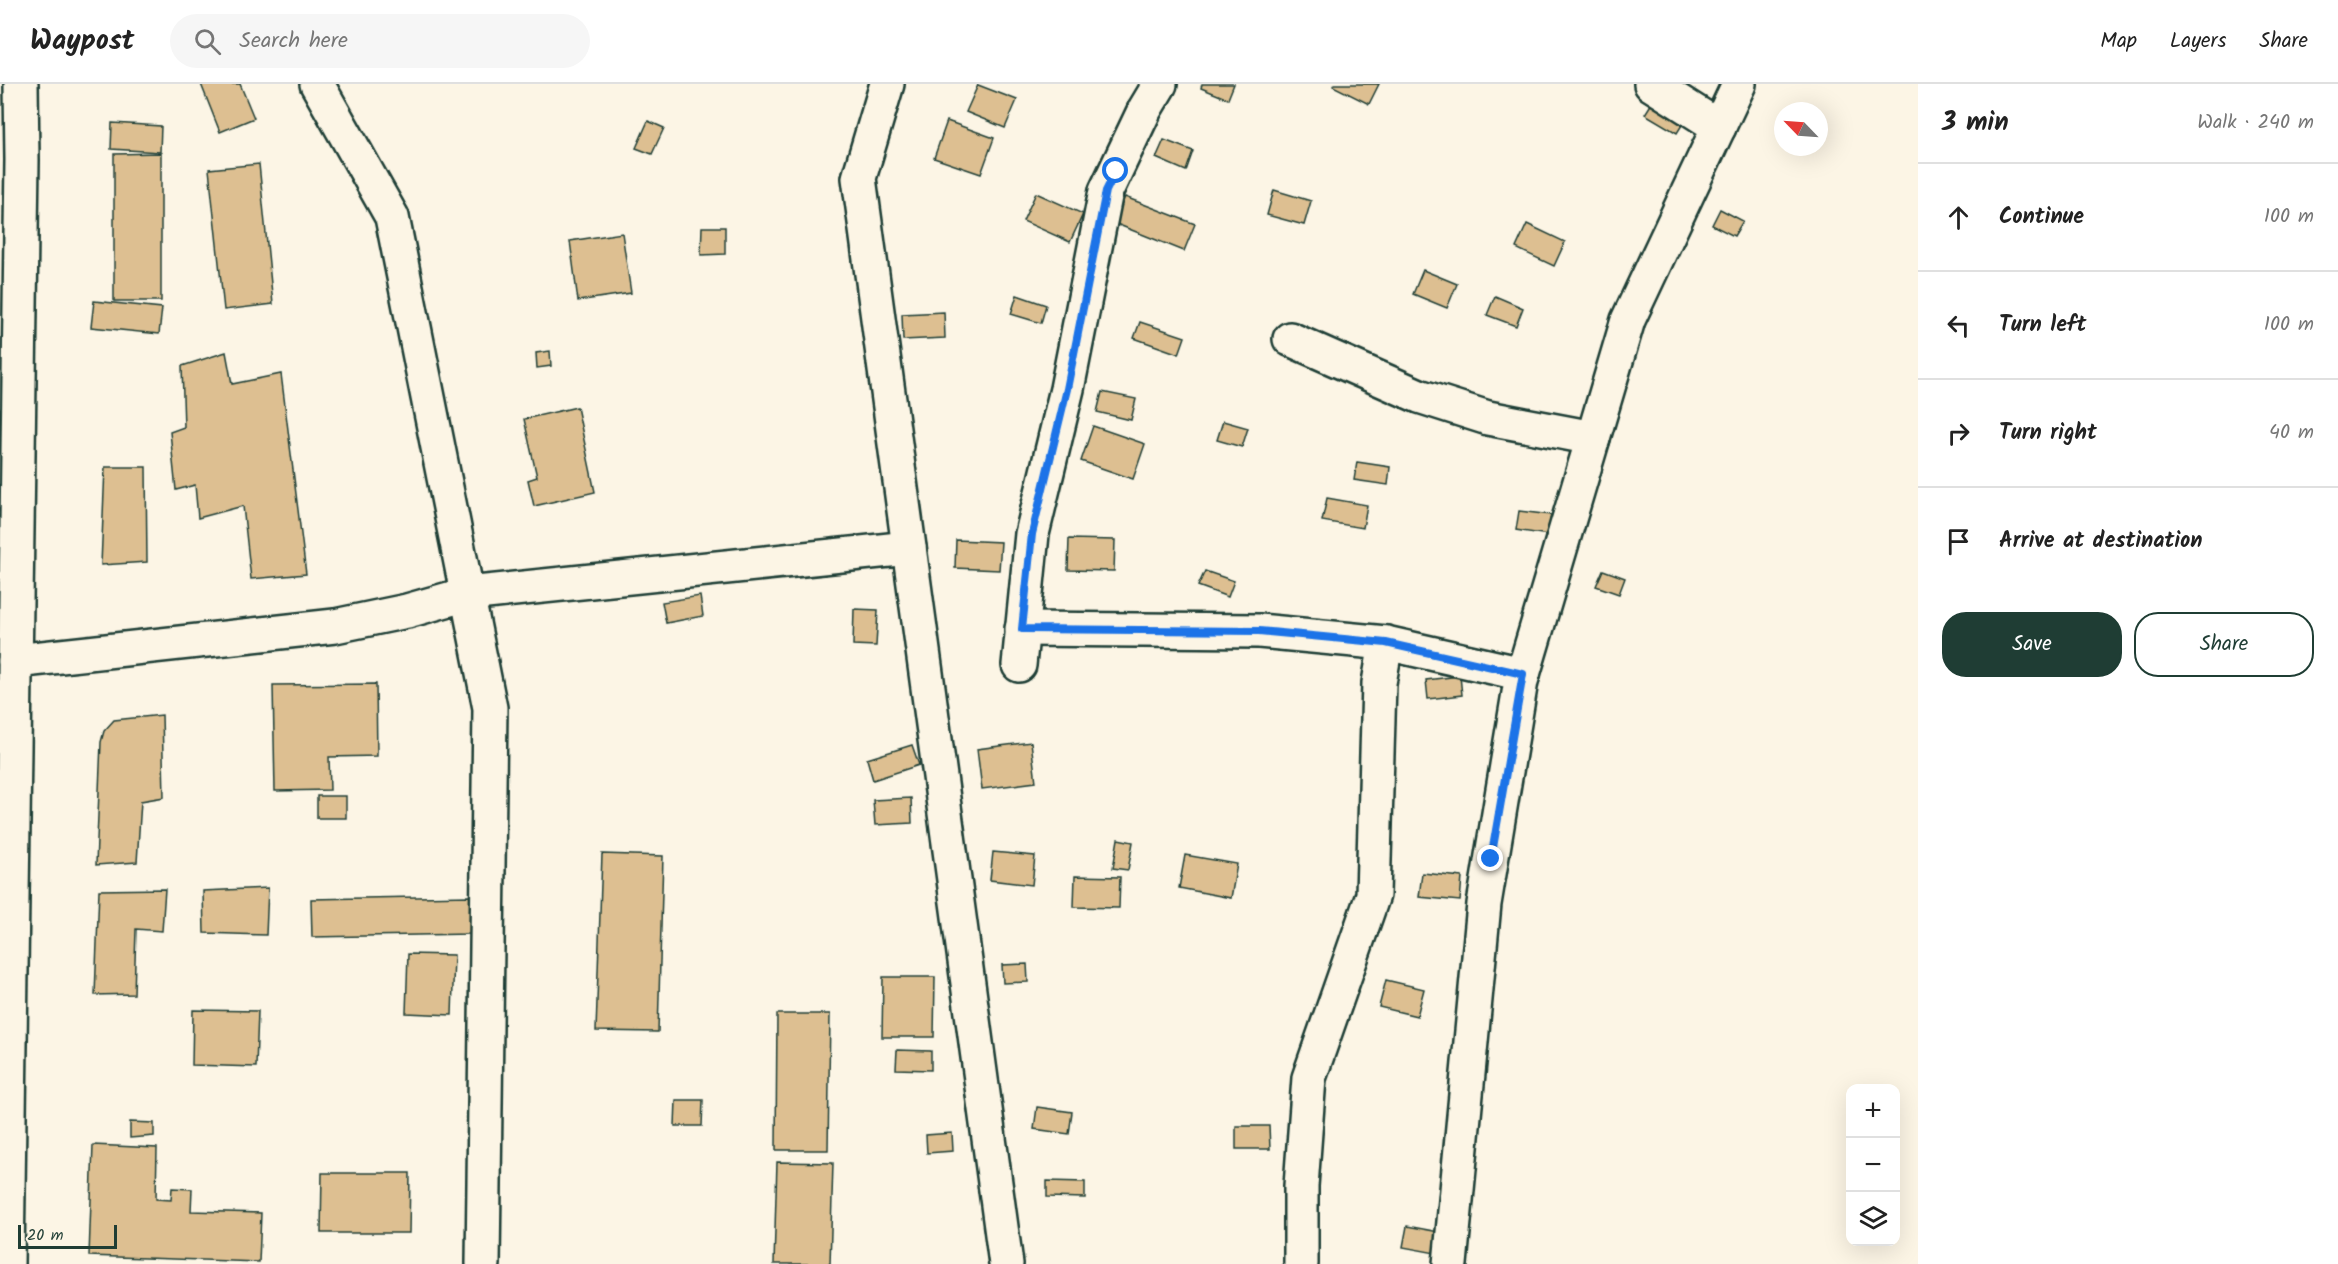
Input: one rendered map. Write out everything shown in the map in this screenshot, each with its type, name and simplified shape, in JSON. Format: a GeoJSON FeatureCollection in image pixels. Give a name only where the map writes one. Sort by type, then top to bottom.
{"type":"FeatureCollection","features":[{"type":"Feature","properties":{"kind":"street"},"geometry":{"type":"LineString","coordinates":[[7,1264],[7,816],[15,662],[11,132],[21,84]]}},
{"type":"Feature","properties":{"kind":"street"},"geometry":{"type":"LineString","coordinates":[[317,84],[392,216],[490,708],[483,1264]]}},
{"type":"Feature","properties":{"kind":"street"},"geometry":{"type":"LineString","coordinates":[[887,84],[859,178],[1006,1264]]}},
{"type":"Feature","properties":{"kind":"street"},"geometry":{"type":"LineString","coordinates":[[1019,665],[1032,534],[1067,389],[1106,191],[1145,109],[1160,84]]}},
{"type":"Feature","properties":{"kind":"street"},"geometry":{"type":"LineString","coordinates":[[1651,84],[1719,127]]}},
{"type":"Feature","properties":{"kind":"street"},"geometry":{"type":"LineString","coordinates":[[1450,1264],[1484,903],[1523,674],[1628,320],[1739,84]]}},
{"type":"Feature","properties":{"kind":"street"},"geometry":{"type":"LineString","coordinates":[[1290,339],[1419,396],[1488,418],[1593,438]]}},
{"type":"Feature","properties":{"kind":"street"},"geometry":{"type":"LineString","coordinates":[[15,662],[335,626],[407,611],[467,594],[909,548]]}},
{"type":"Feature","properties":{"kind":"street"},"geometry":{"type":"LineString","coordinates":[[1022,629],[1259,631],[1386,643],[1523,674]]}},
{"type":"Feature","properties":{"kind":"street"},"geometry":{"type":"LineString","coordinates":[[1301,1264],[1301,1186],[1309,1078],[1373,895],[1379,683],[1386,643]]}},
{"type":"Feature","properties":{"kind":"building"},"geometry":{"type":"Polygon","coordinates":[[[201,84],[240,84],[254,118],[220,132],[201,84]]]}},
{"type":"Feature","properties":{"kind":"building"},"geometry":{"type":"Polygon","coordinates":[[[1202,84],[1234,84],[1228,99],[1201,88],[1202,84]]]}},
{"type":"Feature","properties":{"kind":"building"},"geometry":{"type":"Polygon","coordinates":[[[1334,84],[1379,84],[1369,104],[1333,86],[1334,84]]]}},
{"type":"Feature","properties":{"kind":"building"},"geometry":{"type":"Polygon","coordinates":[[[978,85],[1017,100],[1005,128],[966,112],[978,85]]]}},
{"type":"Feature","properties":{"kind":"building"},"geometry":{"type":"Polygon","coordinates":[[[1655,98],[1687,117],[1677,133],[1645,114],[1655,98]]]}},
{"type":"Feature","properties":{"kind":"building"},"geometry":{"type":"Polygon","coordinates":[[[648,121],[664,128],[652,154],[636,148],[648,121]]]}},
{"type":"Feature","properties":{"kind":"building"},"geometry":{"type":"Polygon","coordinates":[[[947,121],[994,138],[981,174],[934,158],[947,121]]]}},
{"type":"Feature","properties":{"kind":"building"},"geometry":{"type":"Polygon","coordinates":[[[112,123],[161,126],[160,152],[111,149],[112,123]]]}},
{"type":"Feature","properties":{"kind":"building"},"geometry":{"type":"Polygon","coordinates":[[[1164,140],[1193,151],[1186,171],[1156,158],[1164,140]]]}},
{"type":"Feature","properties":{"kind":"building"},"geometry":{"type":"Polygon","coordinates":[[[161,153],[161,301],[114,301],[114,154],[161,153]]]}},
{"type":"Feature","properties":{"kind":"building"},"geometry":{"type":"Polygon","coordinates":[[[259,164],[273,304],[224,310],[209,169],[259,164]]]}},
{"type":"Feature","properties":{"kind":"building"},"geometry":{"type":"Polygon","coordinates":[[[1274,190],[1311,201],[1304,225],[1267,215],[1274,190]]]}},
{"type":"Feature","properties":{"kind":"building"},"geometry":{"type":"Polygon","coordinates":[[[1036,193],[1083,214],[1070,242],[1023,221],[1036,193]]]}},
{"type":"Feature","properties":{"kind":"building"},"geometry":{"type":"Polygon","coordinates":[[[1125,197],[1195,224],[1184,251],[1114,223],[1125,197]]]}},
{"type":"Feature","properties":{"kind":"building"},"geometry":{"type":"Polygon","coordinates":[[[1720,209],[1743,221],[1734,236],[1712,225],[1720,209]]]}},
{"type":"Feature","properties":{"kind":"building"},"geometry":{"type":"Polygon","coordinates":[[[1527,224],[1565,242],[1554,266],[1516,248],[1527,224]]]}},
{"type":"Feature","properties":{"kind":"building"},"geometry":{"type":"Polygon","coordinates":[[[702,227],[725,227],[725,254],[701,255],[702,227]]]}},
{"type":"Feature","properties":{"kind":"building"},"geometry":{"type":"Polygon","coordinates":[[[622,233],[631,293],[578,301],[570,241],[622,233]]]}},
{"type":"Feature","properties":{"kind":"building"},"geometry":{"type":"Polygon","coordinates":[[[1423,270],[1457,284],[1447,308],[1413,294],[1423,270]]]}},
{"type":"Feature","properties":{"kind":"building"},"geometry":{"type":"Polygon","coordinates":[[[1017,295],[1046,305],[1041,323],[1011,314],[1017,295]]]}},
{"type":"Feature","properties":{"kind":"building"},"geometry":{"type":"Polygon","coordinates":[[[1495,296],[1523,308],[1516,326],[1487,315],[1495,296]]]}},
{"type":"Feature","properties":{"kind":"building"},"geometry":{"type":"Polygon","coordinates":[[[94,301],[162,308],[159,334],[91,327],[94,301]]]}},
{"type":"Feature","properties":{"kind":"building"},"geometry":{"type":"Polygon","coordinates":[[[944,312],[945,338],[903,340],[902,314],[944,312]]]}},
{"type":"Feature","properties":{"kind":"building"},"geometry":{"type":"Polygon","coordinates":[[[1140,322],[1185,337],[1179,354],[1134,338],[1140,322]]]}},
{"type":"Feature","properties":{"kind":"building"},"geometry":{"type":"Polygon","coordinates":[[[550,351],[551,366],[537,368],[536,353],[550,351]]]}},
{"type":"Feature","properties":{"kind":"building"},"geometry":{"type":"Polygon","coordinates":[[[226,352],[232,384],[281,374],[306,574],[251,579],[243,506],[198,518],[195,485],[176,490],[170,432],[184,427],[182,366],[226,352]]]}},
{"type":"Feature","properties":{"kind":"building"},"geometry":{"type":"Polygon","coordinates":[[[1102,392],[1136,399],[1131,420],[1097,412],[1102,392]]]}},
{"type":"Feature","properties":{"kind":"building"},"geometry":{"type":"Polygon","coordinates":[[[577,407],[595,492],[534,506],[528,480],[537,477],[524,419],[577,407]]]}},
{"type":"Feature","properties":{"kind":"building"},"geometry":{"type":"Polygon","coordinates":[[[0,409],[10,409],[8,466],[0,465],[0,409]]]}},
{"type":"Feature","properties":{"kind":"building"},"geometry":{"type":"Polygon","coordinates":[[[1223,421],[1248,428],[1242,447],[1217,440],[1223,421]]]}},
{"type":"Feature","properties":{"kind":"building"},"geometry":{"type":"Polygon","coordinates":[[[1093,426],[1145,444],[1133,479],[1081,461],[1093,426]]]}},
{"type":"Feature","properties":{"kind":"building"},"geometry":{"type":"Polygon","coordinates":[[[1357,462],[1390,467],[1388,485],[1354,480],[1357,462]]]}},
{"type":"Feature","properties":{"kind":"building"},"geometry":{"type":"Polygon","coordinates":[[[105,467],[146,467],[147,562],[101,565],[105,467]]]}},
{"type":"Feature","properties":{"kind":"building"},"geometry":{"type":"Polygon","coordinates":[[[1327,498],[1367,505],[1363,528],[1322,521],[1327,498]]]}},
{"type":"Feature","properties":{"kind":"building"},"geometry":{"type":"Polygon","coordinates":[[[1519,511],[1551,515],[1548,535],[1516,530],[1519,511]]]}},
{"type":"Feature","properties":{"kind":"building"},"geometry":{"type":"Polygon","coordinates":[[[1069,539],[1115,540],[1114,571],[1068,570],[1069,539]]]}},
{"type":"Feature","properties":{"kind":"building"},"geometry":{"type":"Polygon","coordinates":[[[956,540],[1001,542],[999,570],[955,568],[956,540]]]}},
{"type":"Feature","properties":{"kind":"building"},"geometry":{"type":"Polygon","coordinates":[[[1603,570],[1625,578],[1619,594],[1596,586],[1603,570]]]}},
{"type":"Feature","properties":{"kind":"building"},"geometry":{"type":"Polygon","coordinates":[[[1205,571],[1234,581],[1228,597],[1198,586],[1205,571]]]}},
{"type":"Feature","properties":{"kind":"building"},"geometry":{"type":"Polygon","coordinates":[[[700,596],[703,616],[666,623],[662,602],[700,596]]]}},
{"type":"Feature","properties":{"kind":"building"},"geometry":{"type":"Polygon","coordinates":[[[854,609],[878,610],[876,646],[853,645],[854,609]]]}},
{"type":"Feature","properties":{"kind":"building"},"geometry":{"type":"Polygon","coordinates":[[[1460,676],[1462,695],[1428,699],[1426,680],[1460,676]]]}},
{"type":"Feature","properties":{"kind":"building"},"geometry":{"type":"Polygon","coordinates":[[[376,684],[377,756],[329,757],[330,790],[275,791],[273,685],[376,684]]]}},
{"type":"Feature","properties":{"kind":"building"},"geometry":{"type":"Polygon","coordinates":[[[162,715],[164,797],[141,801],[137,862],[96,865],[101,742],[104,731],[114,720],[162,715]]]}},
{"type":"Feature","properties":{"kind":"building"},"geometry":{"type":"Polygon","coordinates":[[[1031,742],[1036,782],[982,789],[977,749],[1031,742]]]}},
{"type":"Feature","properties":{"kind":"building"},"geometry":{"type":"Polygon","coordinates":[[[912,745],[919,765],[873,780],[867,759],[912,745]]]}},
{"type":"Feature","properties":{"kind":"building"},"geometry":{"type":"Polygon","coordinates":[[[317,796],[346,796],[346,818],[317,818],[317,796]]]}},
{"type":"Feature","properties":{"kind":"building"},"geometry":{"type":"Polygon","coordinates":[[[911,798],[912,823],[875,825],[873,800],[911,798]]]}},
{"type":"Feature","properties":{"kind":"building"},"geometry":{"type":"Polygon","coordinates":[[[1118,839],[1133,842],[1128,870],[1113,868],[1118,839]]]}},
{"type":"Feature","properties":{"kind":"building"},"geometry":{"type":"Polygon","coordinates":[[[993,852],[1035,856],[1032,885],[990,880],[993,852]]]}},
{"type":"Feature","properties":{"kind":"building"},"geometry":{"type":"Polygon","coordinates":[[[602,854],[663,856],[658,1032],[596,1031],[602,854]]]}},
{"type":"Feature","properties":{"kind":"building"},"geometry":{"type":"Polygon","coordinates":[[[1185,855],[1237,864],[1231,898],[1179,888],[1185,855]]]}},
{"type":"Feature","properties":{"kind":"building"},"geometry":{"type":"Polygon","coordinates":[[[1422,873],[1462,877],[1460,901],[1419,897],[1422,873]]]}},
{"type":"Feature","properties":{"kind":"building"},"geometry":{"type":"Polygon","coordinates":[[[1075,876],[1120,877],[1119,908],[1074,907],[1075,876]]]}},
{"type":"Feature","properties":{"kind":"building"},"geometry":{"type":"Polygon","coordinates":[[[268,888],[266,935],[204,933],[203,891],[268,888]]]}},
{"type":"Feature","properties":{"kind":"building"},"geometry":{"type":"Polygon","coordinates":[[[165,889],[162,931],[136,929],[134,994],[95,995],[99,890],[165,889]]]}},
{"type":"Feature","properties":{"kind":"building"},"geometry":{"type":"Polygon","coordinates":[[[470,896],[470,934],[312,937],[311,899],[470,896]]]}},
{"type":"Feature","properties":{"kind":"building"},"geometry":{"type":"Polygon","coordinates":[[[408,954],[454,955],[452,1015],[406,1013],[408,954]]]}},
{"type":"Feature","properties":{"kind":"building"},"geometry":{"type":"Polygon","coordinates":[[[1027,964],[1028,982],[1003,983],[1002,965],[1027,964]]]}},
{"type":"Feature","properties":{"kind":"building"},"geometry":{"type":"Polygon","coordinates":[[[883,977],[935,977],[934,1037],[882,1037],[883,977]]]}},
{"type":"Feature","properties":{"kind":"building"},"geometry":{"type":"Polygon","coordinates":[[[1386,980],[1424,989],[1417,1016],[1379,1007],[1386,980]]]}},
{"type":"Feature","properties":{"kind":"building"},"geometry":{"type":"Polygon","coordinates":[[[193,1010],[258,1011],[256,1067],[192,1065],[193,1010]]]}},
{"type":"Feature","properties":{"kind":"building"},"geometry":{"type":"Polygon","coordinates":[[[777,1014],[830,1014],[828,1150],[776,1150],[777,1014]]]}},
{"type":"Feature","properties":{"kind":"building"},"geometry":{"type":"Polygon","coordinates":[[[897,1050],[931,1051],[931,1070],[896,1069],[897,1050]]]}},
{"type":"Feature","properties":{"kind":"building"},"geometry":{"type":"Polygon","coordinates":[[[676,1100],[703,1100],[702,1126],[675,1126],[676,1100]]]}},
{"type":"Feature","properties":{"kind":"building"},"geometry":{"type":"Polygon","coordinates":[[[1037,1107],[1072,1112],[1069,1134],[1034,1129],[1037,1107]]]}},
{"type":"Feature","properties":{"kind":"building"},"geometry":{"type":"Polygon","coordinates":[[[130,1122],[154,1123],[154,1136],[130,1138],[130,1122]]]}},
{"type":"Feature","properties":{"kind":"building"},"geometry":{"type":"Polygon","coordinates":[[[1236,1126],[1269,1126],[1270,1149],[1236,1149],[1236,1126]]]}},
{"type":"Feature","properties":{"kind":"building"},"geometry":{"type":"Polygon","coordinates":[[[952,1133],[953,1151],[927,1153],[926,1135],[952,1133]]]}},
{"type":"Feature","properties":{"kind":"building"},"geometry":{"type":"Polygon","coordinates":[[[93,1145],[157,1148],[156,1199],[171,1200],[172,1188],[192,1189],[191,1211],[261,1213],[259,1262],[89,1256],[93,1145]]]}},
{"type":"Feature","properties":{"kind":"building"},"geometry":{"type":"Polygon","coordinates":[[[777,1162],[833,1163],[830,1264],[774,1264],[777,1162]]]}},
{"type":"Feature","properties":{"kind":"building"},"geometry":{"type":"Polygon","coordinates":[[[322,1173],[410,1173],[409,1233],[321,1233],[322,1173]]]}},
{"type":"Feature","properties":{"kind":"building"},"geometry":{"type":"Polygon","coordinates":[[[1047,1181],[1085,1182],[1085,1198],[1047,1197],[1047,1181]]]}},
{"type":"Feature","properties":{"kind":"building"},"geometry":{"type":"Polygon","coordinates":[[[1407,1226],[1450,1234],[1446,1255],[1403,1247],[1407,1226]]]}},
{"type":"Feature","properties":{"kind":"route"},"geometry":{"type":"LineString","coordinates":[[1116,171],[1106,191],[1067,389],[1032,534],[1022,629],[1259,631],[1386,643],[1523,674],[1491,859]]}}]}
